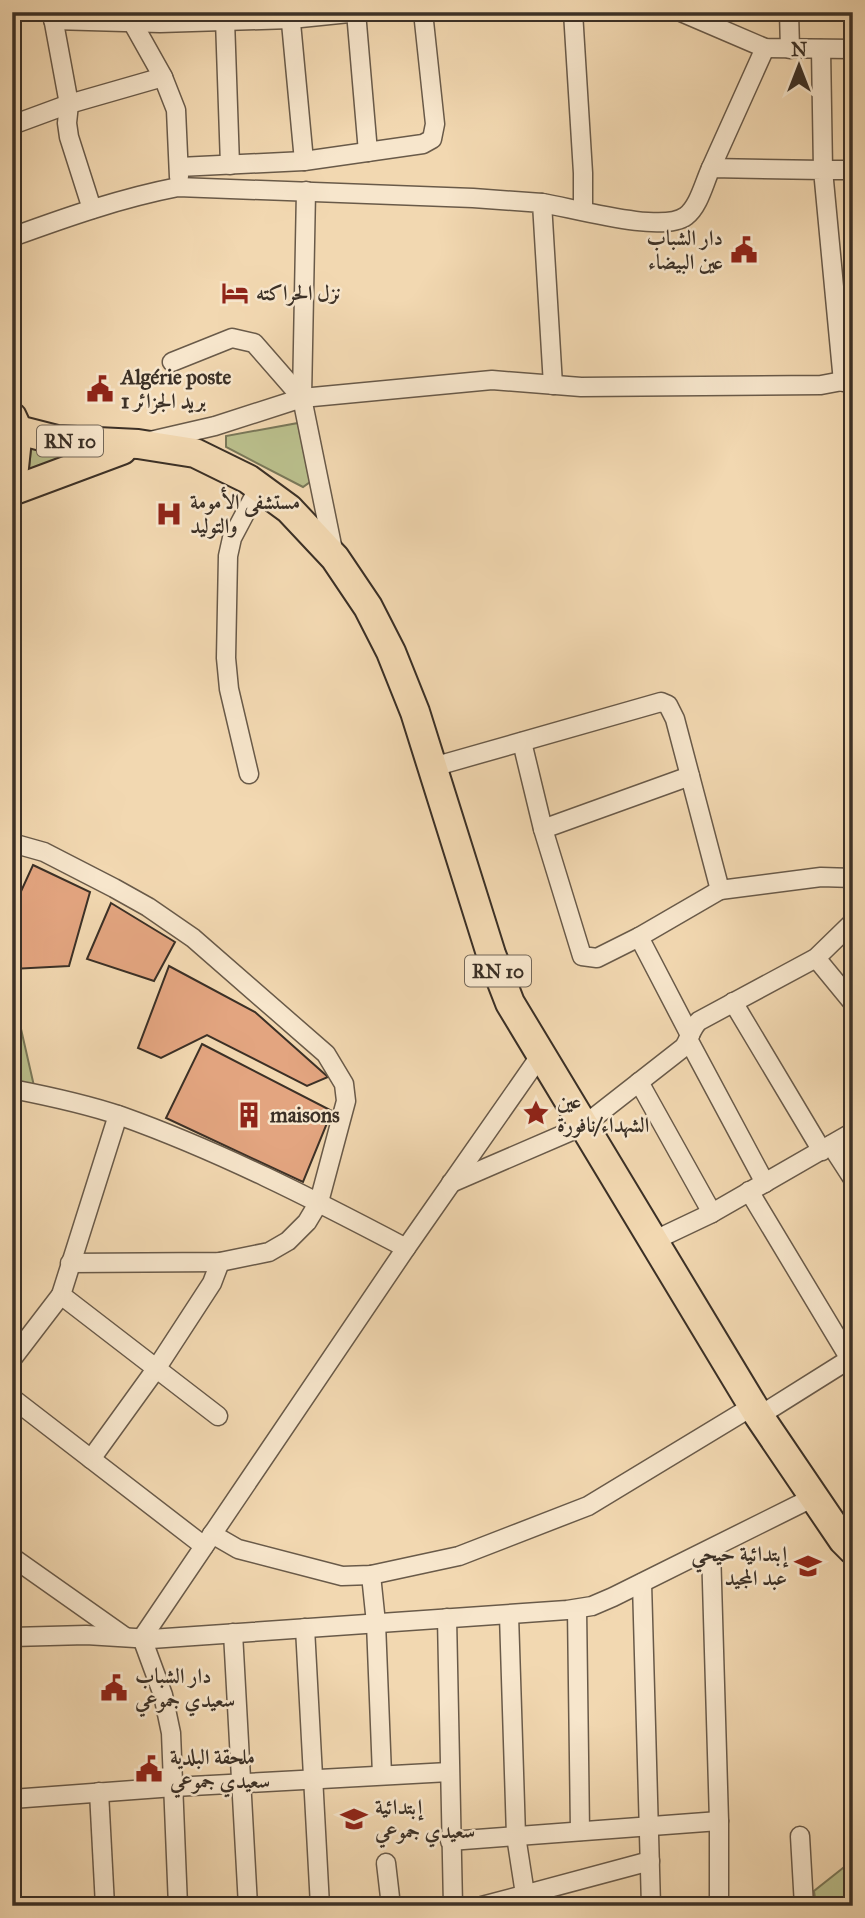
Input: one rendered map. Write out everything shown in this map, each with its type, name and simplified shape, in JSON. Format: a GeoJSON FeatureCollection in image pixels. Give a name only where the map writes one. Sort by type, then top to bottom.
{"type":"FeatureCollection","features":[{"type":"Feature","properties":{"kind":"main road","name":"RN 10"},"geometry":{"type":"LineString","coordinates":[[12,486],[15,423],[58,440],[138,444],[195,453],[236,471],[289,509],[335,558],[368,607],[391,652],[415,712],[491,954],[510,1003],[756,1411],[853,1550]]}},
{"type":"Feature","properties":{"kind":"main road","name":"RN 10"},"geometry":{"type":"LineString","coordinates":[[12,491],[138,444]]}},
{"type":"Feature","properties":{"kind":"street"},"geometry":{"type":"LineString","coordinates":[[92,209],[69,136],[69,103],[52,16],[132,16],[160,23],[196,17],[225,20],[357,12],[368,152]]}},
{"type":"Feature","properties":{"kind":"street"},"geometry":{"type":"LineString","coordinates":[[179,167],[304,161],[423,144],[432,139],[435,132],[423,12]]}},
{"type":"Feature","properties":{"kind":"street"},"geometry":{"type":"LineString","coordinates":[[573,12],[583,210]]}},
{"type":"Feature","properties":{"kind":"street"},"geometry":{"type":"LineString","coordinates":[[681,12],[765,48],[853,49]]}},
{"type":"Feature","properties":{"kind":"street"},"geometry":{"type":"LineString","coordinates":[[789,12],[790,48]]}},
{"type":"Feature","properties":{"kind":"street"},"geometry":{"type":"LineString","coordinates":[[290,15],[304,161]]}},
{"type":"Feature","properties":{"kind":"street"},"geometry":{"type":"LineString","coordinates":[[132,16],[163,77],[176,110],[178,187]]}},
{"type":"Feature","properties":{"kind":"street"},"geometry":{"type":"LineString","coordinates":[[225,20],[230,165]]}},
{"type":"Feature","properties":{"kind":"street"},"geometry":{"type":"LineString","coordinates":[[13,234],[92,209],[178,187],[542,203],[632,222],[657,223],[684,218],[693,209],[765,48]]}},
{"type":"Feature","properties":{"kind":"street"},"geometry":{"type":"LineString","coordinates":[[138,444],[215,426],[302,398],[492,380],[553,385],[789,385],[848,380],[823,170],[821,49]]}},
{"type":"Feature","properties":{"kind":"street"},"geometry":{"type":"LineString","coordinates":[[12,125],[69,103],[163,77]]}},
{"type":"Feature","properties":{"kind":"street"},"geometry":{"type":"LineString","coordinates":[[711,168],[853,170]]}},
{"type":"Feature","properties":{"kind":"street"},"geometry":{"type":"LineString","coordinates":[[306,191],[302,398],[335,558]]}},
{"type":"Feature","properties":{"kind":"street"},"geometry":{"type":"LineString","coordinates":[[542,203],[553,385]]}},
{"type":"Feature","properties":{"kind":"street"},"geometry":{"type":"LineString","coordinates":[[172,362],[232,338],[254,343],[302,398]]}},
{"type":"Feature","properties":{"kind":"street"},"geometry":{"type":"LineString","coordinates":[[249,774],[229,689],[226,658],[228,556],[232,538],[259,487]]}},
{"type":"Feature","properties":{"kind":"street"},"geometry":{"type":"LineString","coordinates":[[433,767],[662,702],[668,705],[675,719],[720,890]]}},
{"type":"Feature","properties":{"kind":"street"},"geometry":{"type":"LineString","coordinates":[[522,742],[543,829],[582,956],[597,958],[720,890],[821,877],[853,878]]}},
{"type":"Feature","properties":{"kind":"street"},"geometry":{"type":"LineString","coordinates":[[543,829],[690,776]]}},
{"type":"Feature","properties":{"kind":"street"},"geometry":{"type":"LineString","coordinates":[[12,843],[44,852],[148,907],[193,938],[326,1054],[344,1084],[346,1101],[319,1202],[307,1222],[288,1241],[269,1252],[220,1262],[70,1263]]}},
{"type":"Feature","properties":{"kind":"street"},"geometry":{"type":"LineString","coordinates":[[451,1183],[583,1126],[684,1047],[693,1027],[699,1021],[816,958],[853,922]]}},
{"type":"Feature","properties":{"kind":"street"},"geometry":{"type":"LineString","coordinates":[[12,1398],[91,1459],[208,1540],[330,1574],[371,1575],[459,1556],[588,1506],[852,1360],[757,1187],[689,1038],[639,937]]}},
{"type":"Feature","properties":{"kind":"street"},"geometry":{"type":"LineString","coordinates":[[816,958],[853,1003]]}},
{"type":"Feature","properties":{"kind":"street"},"geometry":{"type":"LineString","coordinates":[[733,1002],[826,1148],[853,1179]]}},
{"type":"Feature","properties":{"kind":"street"},"geometry":{"type":"LineString","coordinates":[[134,1638],[208,1540],[540,1056]]}},
{"type":"Feature","properties":{"kind":"street"},"geometry":{"type":"LineString","coordinates":[[639,1082],[712,1213]]}},
{"type":"Feature","properties":{"kind":"street"},"geometry":{"type":"LineString","coordinates":[[12,1089],[118,1115],[187,1142],[319,1202],[406,1248]]}},
{"type":"Feature","properties":{"kind":"street"},"geometry":{"type":"LineString","coordinates":[[12,1359],[61,1295],[118,1115]]}},
{"type":"Feature","properties":{"kind":"street"},"geometry":{"type":"LineString","coordinates":[[653,1241],[712,1213],[853,1132]]}},
{"type":"Feature","properties":{"kind":"street"},"geometry":{"type":"LineString","coordinates":[[91,1459],[156,1369],[212,1283],[220,1262]]}},
{"type":"Feature","properties":{"kind":"street"},"geometry":{"type":"LineString","coordinates":[[61,1295],[218,1416]]}},
{"type":"Feature","properties":{"kind":"street"},"geometry":{"type":"LineString","coordinates":[[16,1635],[134,1638],[576,1609],[592,1606],[642,1583],[814,1497]]}},
{"type":"Feature","properties":{"kind":"street"},"geometry":{"type":"LineString","coordinates":[[711,1549],[719,1906]]}},
{"type":"Feature","properties":{"kind":"street"},"geometry":{"type":"LineString","coordinates":[[12,1557],[134,1638],[168,1717],[174,1787],[178,1906]]}},
{"type":"Feature","properties":{"kind":"street"},"geometry":{"type":"LineString","coordinates":[[371,1575],[376,1623],[382,1776]]}},
{"type":"Feature","properties":{"kind":"street"},"geometry":{"type":"LineString","coordinates":[[642,1583],[651,1906]]}},
{"type":"Feature","properties":{"kind":"street"},"geometry":{"type":"LineString","coordinates":[[576,1609],[580,1831]]}},
{"type":"Feature","properties":{"kind":"street"},"geometry":{"type":"LineString","coordinates":[[509,1615],[518,1899]]}},
{"type":"Feature","properties":{"kind":"street"},"geometry":{"type":"LineString","coordinates":[[447,1618],[453,1906]]}},
{"type":"Feature","properties":{"kind":"street"},"geometry":{"type":"LineString","coordinates":[[306,1628],[320,1906]]}},
{"type":"Feature","properties":{"kind":"street"},"geometry":{"type":"LineString","coordinates":[[233,1633],[248,1906]]}},
{"type":"Feature","properties":{"kind":"street"},"geometry":{"type":"LineString","coordinates":[[12,1799],[449,1772]]}},
{"type":"Feature","properties":{"kind":"street"},"geometry":{"type":"LineString","coordinates":[[99,1792],[105,1906]]}},
{"type":"Feature","properties":{"kind":"street"},"geometry":{"type":"LineString","coordinates":[[450,1841],[719,1821]]}},
{"type":"Feature","properties":{"kind":"street"},"geometry":{"type":"LineString","coordinates":[[800,1836],[804,1906]]}},
{"type":"Feature","properties":{"kind":"street"},"geometry":{"type":"LineString","coordinates":[[482,1906],[518,1899],[650,1861]]}},
{"type":"Feature","properties":{"kind":"street"},"geometry":{"type":"LineString","coordinates":[[386,1863],[391,1906]]}},
{"type":"Feature","properties":{"kind":"green space"},"geometry":{"type":"Polygon","coordinates":[[[298,423],[310,482],[303,487],[226,447],[226,436],[298,423]]]}},
{"type":"Feature","properties":{"kind":"green space"},"geometry":{"type":"Polygon","coordinates":[[[31,448],[79,455],[29,470],[31,448]]]}},
{"type":"Feature","properties":{"kind":"green space"},"geometry":{"type":"Polygon","coordinates":[[[12,1007],[16,1007],[34,1086],[12,1082],[12,1007]]]}},
{"type":"Feature","properties":{"kind":"green space"},"geometry":{"type":"Polygon","coordinates":[[[853,1860],[853,1906],[816,1906],[814,1891],[853,1860]]]}},
{"type":"Feature","properties":{"kind":"building"},"geometry":{"type":"Polygon","coordinates":[[[33,865],[90,892],[69,966],[12,969],[12,911],[33,865]]]}},
{"type":"Feature","properties":{"kind":"building"},"geometry":{"type":"Polygon","coordinates":[[[111,903],[175,942],[154,981],[87,959],[111,903]]]}},
{"type":"Feature","properties":{"kind":"building"},"geometry":{"type":"Polygon","coordinates":[[[169,966],[255,1012],[328,1077],[307,1086],[207,1035],[161,1058],[138,1048],[169,966]]]}},
{"type":"Feature","properties":{"kind":"building","name":"maisons"},"geometry":{"type":"Polygon","coordinates":[[[202,1044],[332,1111],[303,1182],[166,1118],[202,1044]]]}},
{"type":"Feature","properties":{"kind":"place","name":"دار الشباب عين البيضاء"},"geometry":{"type":"Point","coordinates":[744,250]}},
{"type":"Feature","properties":{"kind":"place","name":"نزل الحراكته"},"geometry":{"type":"Point","coordinates":[235,293]}},
{"type":"Feature","properties":{"kind":"place","name":"Algérie poste 1 بريد الجزائر"},"geometry":{"type":"Point","coordinates":[100,389]}},
{"type":"Feature","properties":{"kind":"place","name":"مستشفى الأمومة والتوليد"},"geometry":{"type":"Point","coordinates":[169,514]}},
{"type":"Feature","properties":{"kind":"place","name":"عين الشهداء/نافورة"},"geometry":{"type":"Point","coordinates":[536,1113]}},
{"type":"Feature","properties":{"kind":"place","name":"maisons"},"geometry":{"type":"Point","coordinates":[249,1115]}},
{"type":"Feature","properties":{"kind":"place","name":"إبتدائية حيحي عبد المجيد"},"geometry":{"type":"Point","coordinates":[808,1566]}},
{"type":"Feature","properties":{"kind":"place","name":"دار الشباب سعيدي جموعي"},"geometry":{"type":"Point","coordinates":[114,1688]}},
{"type":"Feature","properties":{"kind":"place","name":"ملحقة البلدية سعيدي جموعي"},"geometry":{"type":"Point","coordinates":[149,1769]}},
{"type":"Feature","properties":{"kind":"place","name":"إبتدائية سعيدي جموعي"},"geometry":{"type":"Point","coordinates":[354,1819]}}]}
